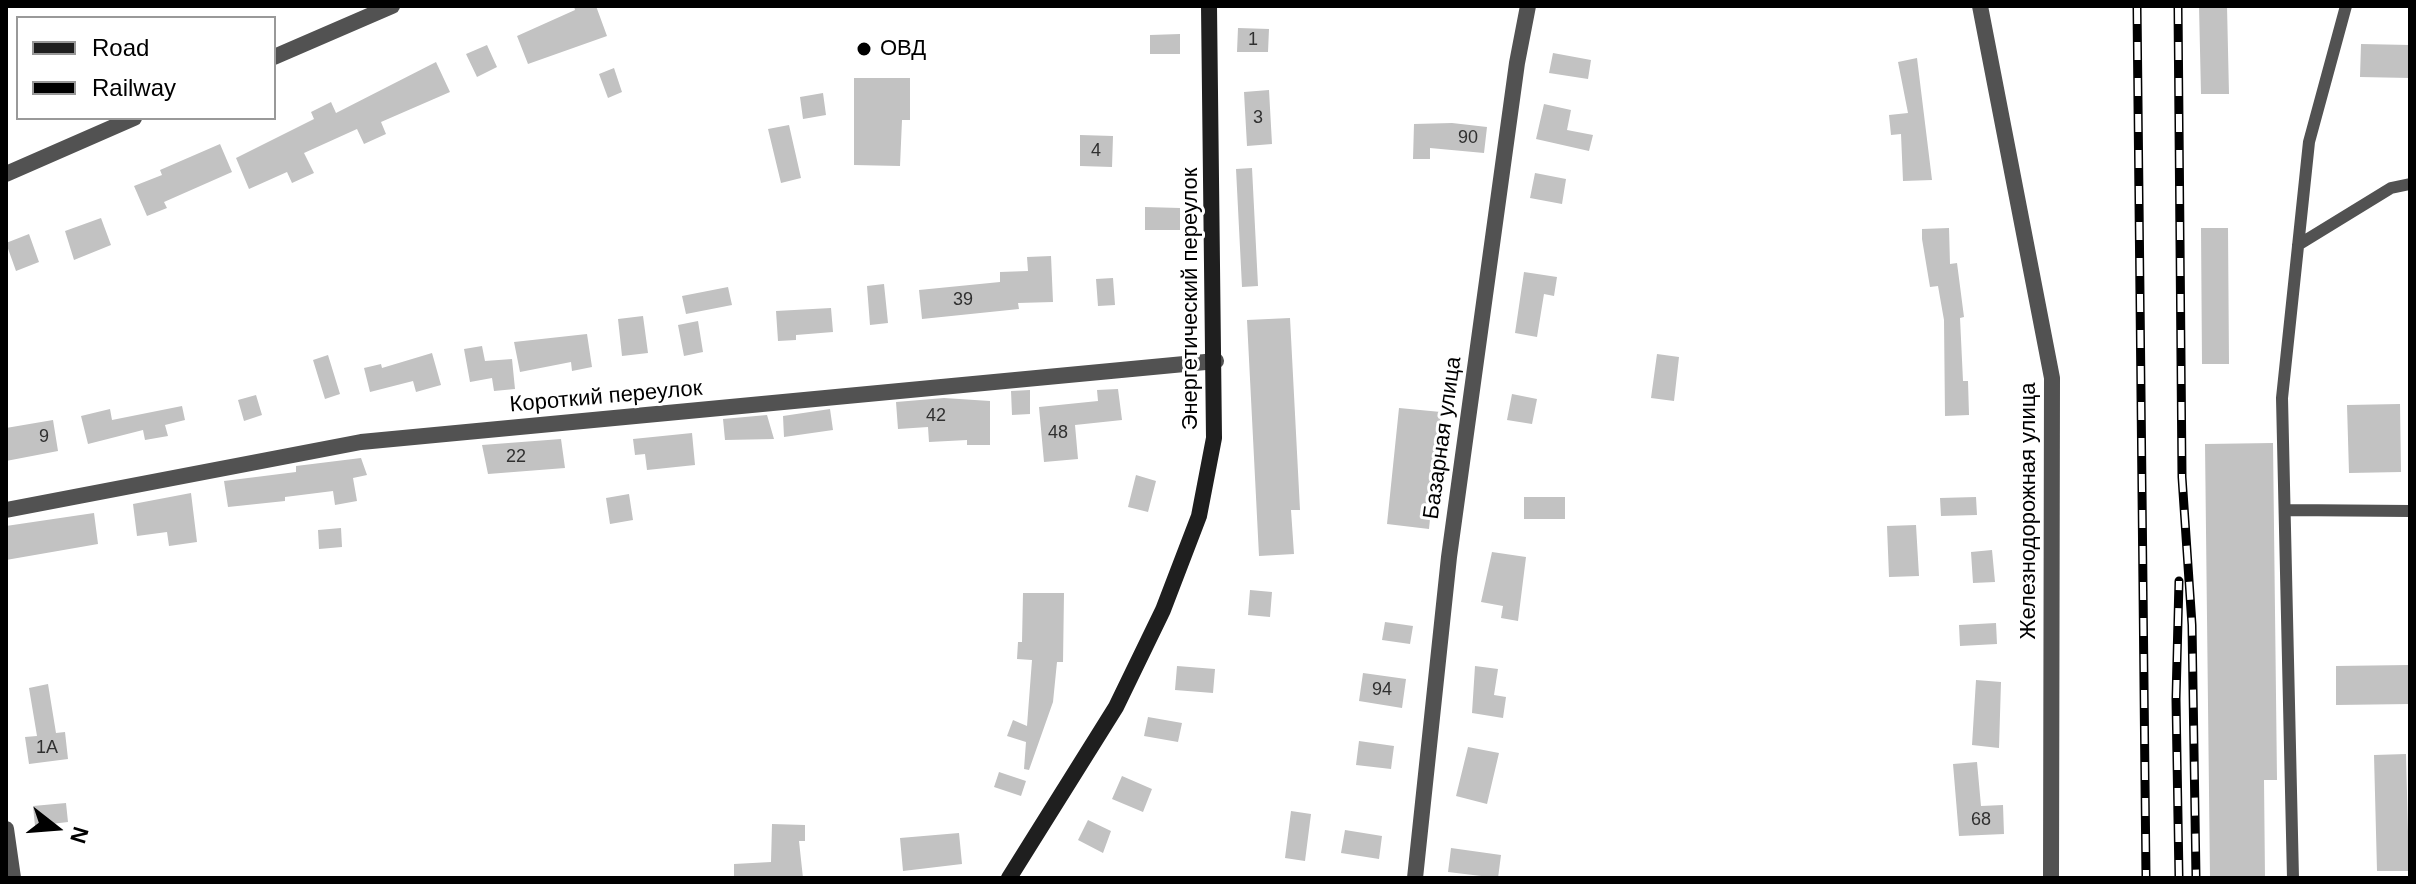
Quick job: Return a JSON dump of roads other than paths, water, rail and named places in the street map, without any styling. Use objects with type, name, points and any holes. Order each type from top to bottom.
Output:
[{"type":"street","points":[[276,56],[392,6]]},
{"type":"street","name":"Энергетический переулок","points":[[1009,878],[1116,707],[1163,610],[1199,516],[1214,438],[1216,361],[1209,6]]},
{"type":"street","name":"Базарная улица","points":[[1415,878],[1449,557],[1517,63],[1528,6]]},
{"type":"street","name":"Железнодорожная улица","points":[[1980,6],[2052,378],[2051,878]]},
{"type":"street","points":[[6,174],[129,120]]},
{"type":"street","name":"Короткий переулок","points":[[6,510],[361,442],[1216,361]]},
{"type":"street","points":[[6,829],[13,878]]},
{"type":"lane","points":[[2293,878],[2287,510],[2282,398],[2309,142],[2346,6]]},
{"type":"lane","points":[[2298,245],[2391,188],[2410,184]]},
{"type":"lane","points":[[2287,510],[2410,511]]},
{"type":"railway","points":[[2137,6],[2146,878]]},
{"type":"railway","points":[[2178,6],[2182,477],[2192,625],[2196,878]]},
{"type":"railway","points":[[2179,581],[2176,699],[2179,878]]},
{"type":"place","name":"ОВД","points":[[864,49]]}]
